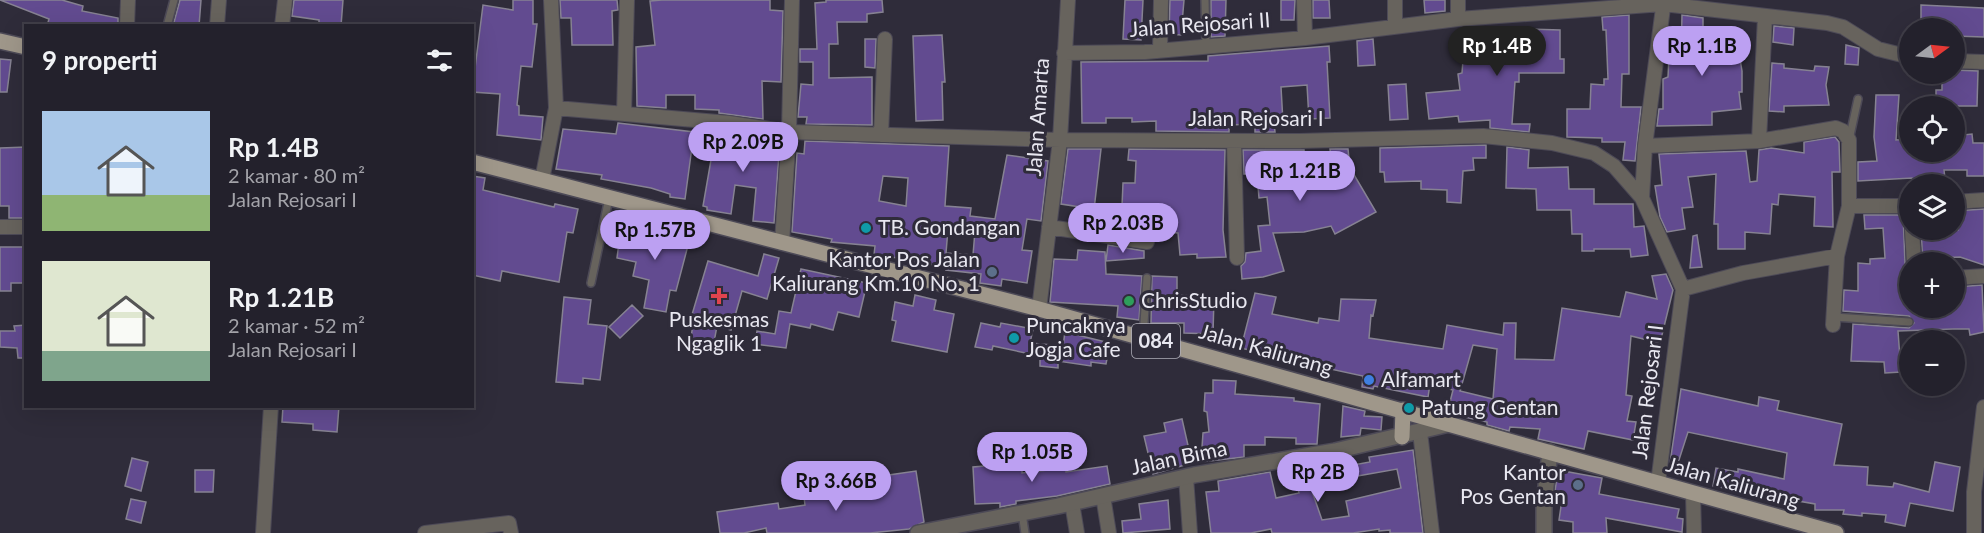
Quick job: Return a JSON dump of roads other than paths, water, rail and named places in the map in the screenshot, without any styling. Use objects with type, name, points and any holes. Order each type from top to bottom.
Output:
[{"type":"main road","points":[[0,41],[24,47]]},
{"type":"main road","name":"Jalan Kaliurang","points":[[474,163],[1039,309],[1403,410],[1815,530],[1836,533]]},
{"type":"main road","points":[[1402,437],[1403,410]]},
{"type":"street","points":[[127,24],[128,0]]},
{"type":"street","points":[[217,24],[219,0]]},
{"type":"street","points":[[282,24],[285,0]]},
{"type":"street","points":[[542,180],[556,108],[551,0]]},
{"type":"street","points":[[624,114],[627,0]]},
{"type":"street","points":[[782,243],[789,132],[792,0]]},
{"type":"street","name":"Jalan Amarta","points":[[1039,309],[1060,140],[1068,0]]},
{"type":"street","points":[[1160,50],[1161,0]]},
{"type":"street","points":[[1304,0],[1305,38]]},
{"type":"street","points":[[1395,0],[1395,27]]},
{"type":"street","points":[[1458,0],[1458,19]]},
{"type":"street","points":[[1642,198],[1645,146],[1663,2]]},
{"type":"street","name":"Jalan Rejosari II","points":[[1064,53],[1160,50],[1305,38],[1562,6],[1663,2],[1843,27],[1878,49],[1899,54]]},
{"type":"street","points":[[1759,141],[1765,17]]},
{"type":"street","points":[[881,135],[885,39]]},
{"type":"street","points":[[1965,61],[1984,62]]},
{"type":"street","name":"Jalan Rejosari I","points":[[556,108],[789,132],[1060,140],[1234,141],[1483,136],[1552,143],[1594,153],[1614,166],[1642,198],[1683,289],[1658,483]]},
{"type":"street","points":[[1645,146],[1759,141],[1836,128],[1843,131],[1850,140],[1849,206],[1837,256],[1834,321]]},
{"type":"street","points":[[1234,141],[1237,258]]},
{"type":"street","points":[[1965,201],[1984,200]]},
{"type":"street","points":[[1849,206],[1899,206]]},
{"type":"street","points":[[0,227],[24,227]]},
{"type":"street","points":[[1049,227],[1147,242]]},
{"type":"street","points":[[1683,289],[1743,273],[1837,256]]},
{"type":"street","points":[[1965,277],[1984,276]]},
{"type":"street","points":[[1974,533],[1974,492],[1984,407]]},
{"type":"street","points":[[263,533],[271,408]]},
{"type":"street","name":"Jalan Bima","points":[[918,533],[967,528],[1022,513],[1186,477],[1402,437],[1449,424]]},
{"type":"street","points":[[1420,432],[1431,533]]},
{"type":"street","points":[[1544,533],[1544,503],[1550,453]]},
{"type":"street","points":[[1186,477],[1190,533]]},
{"type":"street","points":[[1693,493],[1694,533]]},
{"type":"street","points":[[1102,496],[1108,533]]},
{"type":"street","points":[[1072,503],[1077,533]]},
{"type":"street","points":[[429,533],[508,523],[511,533]]},
{"type":"lane","points":[[168,24],[174,0]]},
{"type":"lane","points":[[1205,0],[1206,46]]},
{"type":"lane","points":[[1850,140],[1858,99]]},
{"type":"lane","points":[[591,283],[609,198]]},
{"type":"lane","points":[[1143,338],[1148,278]]},
{"type":"lane","points":[[1834,321],[1909,322]]},
{"type":"lane","points":[[1022,513],[1024,533]]},
{"type":"place","name":"TB. Gondangan","points":[[866,228]]},
{"type":"place","name":"Kantor Pos Jalan Kaliurang Km.10 No. 1","points":[[992,272]]},
{"type":"place","name":"Puskesmas Ngaglik 1","points":[[719,296]]},
{"type":"place","name":"ChrisStudio","points":[[1129,301]]},
{"type":"place","name":"Puncaknya Jogja Cafe","points":[[1014,338]]},
{"type":"place","name":"Alfamart","points":[[1369,380]]},
{"type":"place","name":"Patung Gentan","points":[[1409,408]]},
{"type":"place","name":"Kantor Pos Gentan","points":[[1578,485]]}]
